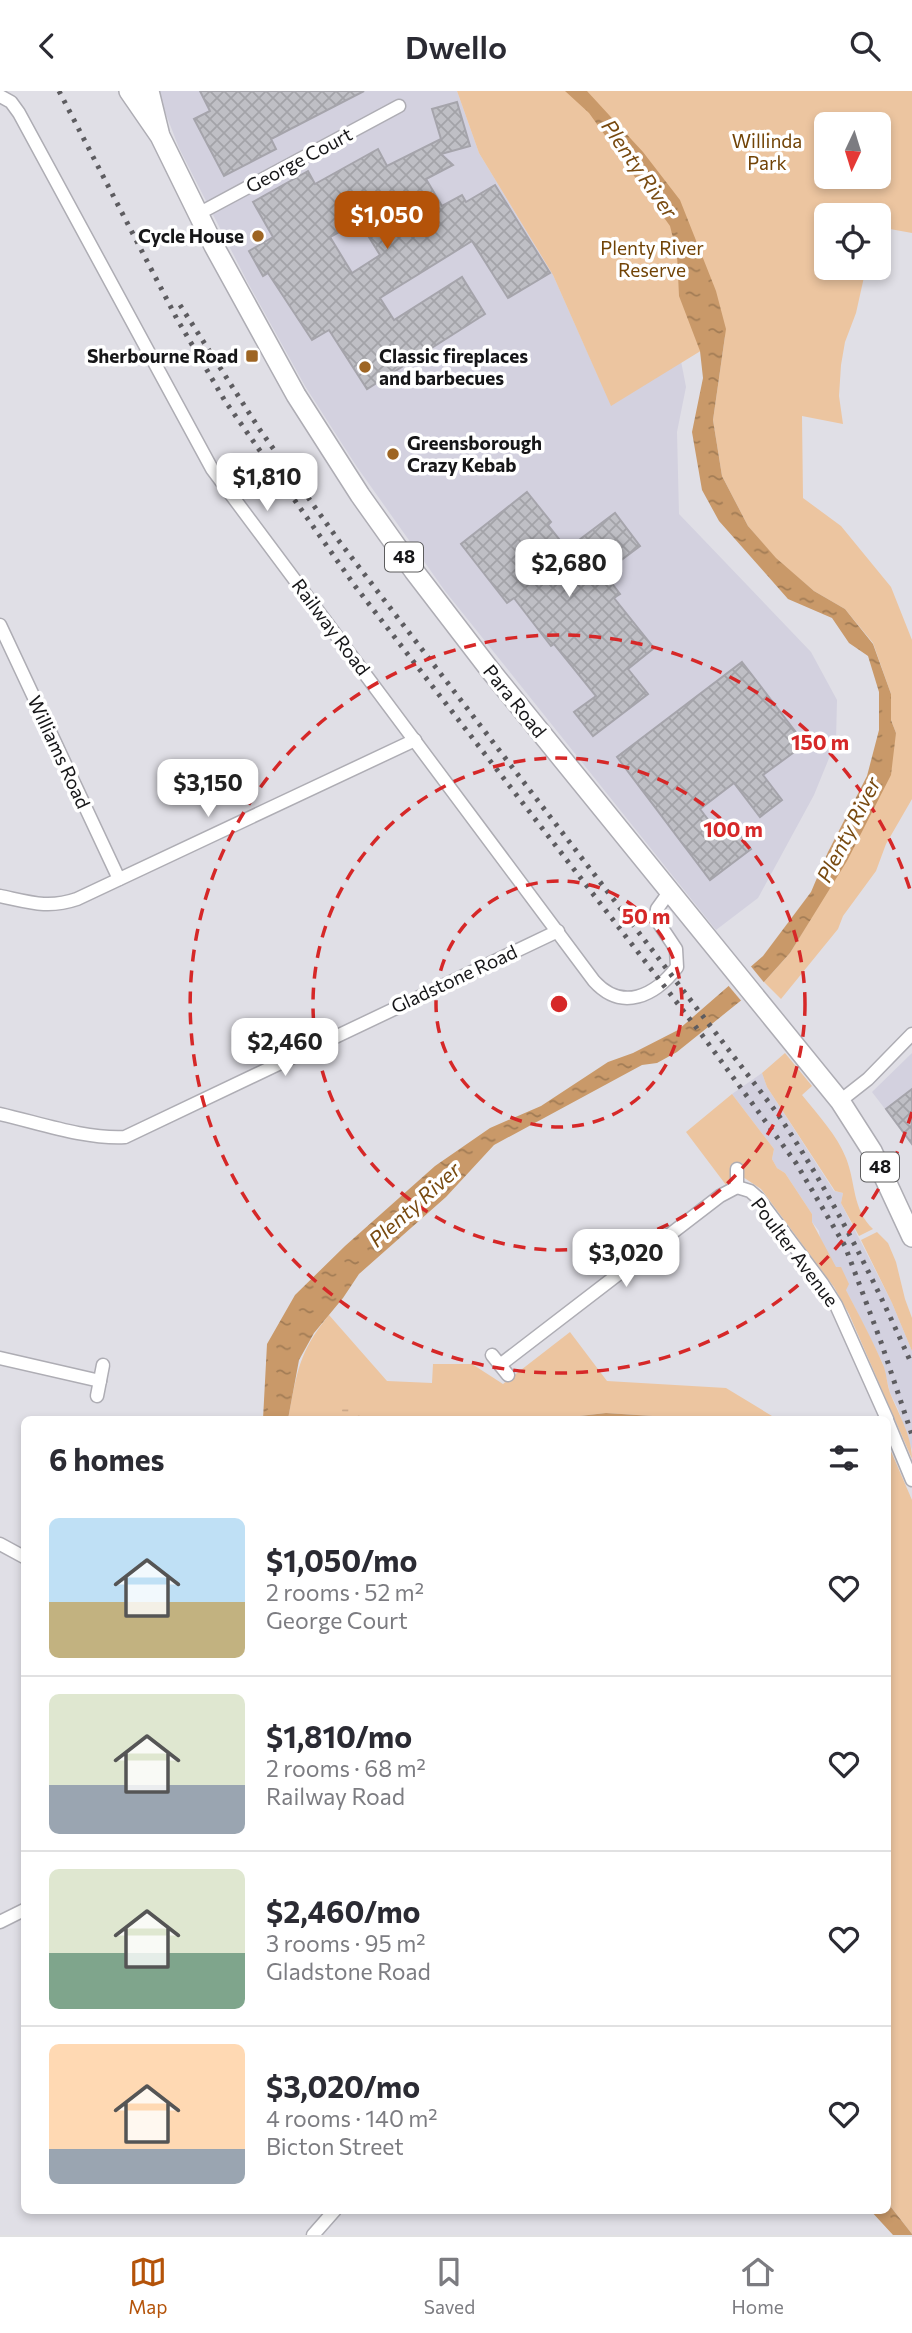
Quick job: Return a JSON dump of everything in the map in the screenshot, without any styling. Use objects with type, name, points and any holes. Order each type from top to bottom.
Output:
[{"type":"main road","name":"Para Road","points":[[129,91],[142,114],[160,136]]},
{"type":"main road","name":"Para Road","points":[[149,91],[160,136],[198,215],[296,395],[360,495],[490,670],[840,1101],[872,1150],[912,1237]]},
{"type":"street","name":"Railway Road","points":[[0,96],[11,102],[19,113],[212,469],[598,987],[620,999],[632,999],[653,988],[677,967],[676,949],[656,919],[657,909],[670,891]]},
{"type":"street","name":"George Court","points":[[198,215],[399,106]]},
{"type":"street","name":"Williams Road","points":[[0,625],[119,879]]},
{"type":"street","points":[[0,896],[53,906],[77,899],[415,740]]},
{"type":"street","name":"Gladstone Road","points":[[0,1114],[69,1130],[125,1137],[558,930]]},
{"type":"street","points":[[840,1101],[869,1079],[912,1034]]},
{"type":"street","name":"Poulter Avenue","points":[[737,1169],[737,1187],[750,1191],[758,1198],[822,1283],[849,1329],[885,1416]]},
{"type":"street","points":[[500,1365],[720,1196],[737,1187]]},
{"type":"street","points":[[0,1358],[100,1381]]},
{"type":"street","points":[[97,1396],[103,1364]]},
{"type":"street","name":"Poulter Avenue","points":[[891,1430],[912,1480]]},
{"type":"street","points":[[0,1543],[21,1555]]},
{"type":"street","points":[[0,1921],[21,1911]]},
{"type":"street","points":[[313,2235],[331,2214]]},
{"type":"shaded area","points":[[157,91],[457,91],[479,153],[553,275],[611,405],[681,361],[686,387],[677,432],[679,514],[811,652],[837,700],[836,741],[814,795],[758,898],[716,930],[445,591],[357,467],[305,386],[248,283],[179,148]]},
{"type":"shaded area","points":[[912,1053],[912,1144],[872,1092]]},
{"type":"shaded area","points":[[762,1073],[767,1087],[834,1191],[843,1193],[841,1203],[892,1303],[912,1351],[912,1450],[890,1393],[883,1364],[820,1238],[819,1231],[812,1222],[812,1214],[785,1173],[777,1168],[772,1159],[774,1149],[732,1094]]},
{"type":"green space","name":"Plenty River Reserve","points":[[457,91],[912,91],[912,233],[891,229],[891,203],[814,203],[814,280],[863,280],[841,365],[839,396],[843,424],[802,416],[803,498],[841,526],[891,587],[912,640],[912,799],[886,844],[876,871],[843,916],[838,929],[781,999],[764,982],[790,953],[817,908],[896,733],[891,720],[891,694],[873,643],[845,609],[814,591],[776,559],[748,526],[722,476],[713,420],[725,336],[611,406],[553,275],[479,153]]},
{"type":"green space","points":[[785,1053],[812,1086],[802,1095],[832,1133],[846,1158],[861,1213],[873,1229],[859,1236],[841,1203],[843,1193],[835,1191],[767,1087],[762,1073]]},
{"type":"green space","points":[[732,1094],[774,1149],[772,1159],[777,1168],[785,1173],[812,1214],[812,1222],[836,1267],[841,1267],[849,1284],[846,1290],[884,1367],[890,1393],[907,1434],[912,1459],[849,1314],[834,1287],[761,1189],[743,1177],[742,1167],[731,1167],[730,1181],[726,1185],[686,1132]]},
{"type":"green space","points":[[877,1232],[888,1243],[896,1262],[912,1318],[912,1351],[861,1240]]},
{"type":"green space","points":[[329,1315],[387,1381],[432,1383],[433,1364],[472,1364],[503,1384],[570,1332],[607,1381],[726,1388],[772,1416],[652,1416],[606,1413],[580,1416],[289,1416],[300,1364]]},
{"type":"green space","points":[[348,1403],[355,1404],[362,1407],[369,1416],[343,1416],[342,1410]]},
{"type":"green space","points":[[891,1451],[912,1500],[912,2234],[891,2207]]},
{"type":"water","name":"Plenty River","points":[[565,91],[587,91],[643,152],[680,200],[716,291],[726,329],[713,420],[722,476],[748,526],[776,558],[814,591],[845,609],[873,644],[891,694],[891,720],[896,733],[891,775],[847,861],[790,953],[764,982],[677,1052],[657,1063],[642,1065],[494,1145],[446,1197],[359,1274],[314,1333],[299,1360],[289,1416],[263,1416],[267,1344],[295,1295],[345,1246],[435,1166],[490,1128],[541,1106],[608,1062],[633,1053],[678,1030],[763,956],[811,892],[867,776],[879,730],[879,692],[868,656],[849,643],[832,618],[788,599],[719,521],[702,490],[692,432],[703,378],[700,351],[679,296],[677,254],[670,226],[589,113]]},
{"type":"water","points":[[606,1413],[652,1416],[580,1416]]},
{"type":"water","points":[[891,2207],[912,2234],[893,2235],[874,2214],[891,2214]]},
{"type":"pier","points":[[749,964],[766,985],[743,1003],[727,984]]},
{"type":"building","points":[[200,91],[364,91],[271,139],[276,149],[224,176],[194,119],[210,111]]},
{"type":"building","points":[[457,102],[470,146],[441,154],[453,165],[426,179],[442,206],[462,195],[466,202],[495,185],[550,273],[508,298],[472,241],[380,298],[394,320],[462,277],[485,314],[367,389],[329,330],[312,340],[268,273],[263,276],[249,251],[273,237],[253,202],[308,171],[315,184],[378,149],[387,166],[441,139],[432,109]],"holes":[[[359,221],[380,255],[352,273],[330,237]]]},
{"type":"building","points":[[527,492],[551,522],[548,525],[567,549],[615,513],[640,546],[604,573],[620,594],[614,598],[654,648],[628,669],[648,694],[593,736],[574,712],[596,696],[554,644],[551,646],[514,598],[507,603],[461,544]]},
{"type":"building","points":[[742,662],[805,744],[763,775],[782,800],[760,817],[734,783],[700,809],[716,830],[729,821],[751,849],[710,880],[617,757]]},
{"type":"building","points":[[912,1089],[912,1144],[886,1109]]},
{"type":"railway","points":[[59,91],[177,319],[225,401],[355,586],[702,1035],[796,1163],[845,1246],[912,1435]]},
{"type":"railway","points":[[180,305],[260,430],[339,541],[777,1113],[850,1236],[912,1365]]},
{"type":"place","name":"Cycle House","points":[[258,236]]},
{"type":"place","name":"Sherbourne Road","points":[[252,356]]},
{"type":"place","name":"Classic fireplaces and barbecues","points":[[365,367]]},
{"type":"place","name":"Greensborough Crazy Kebab","points":[[393,454]]},
{"type":"park label","name":"Willinda Park","points":[[767,152]]}]
